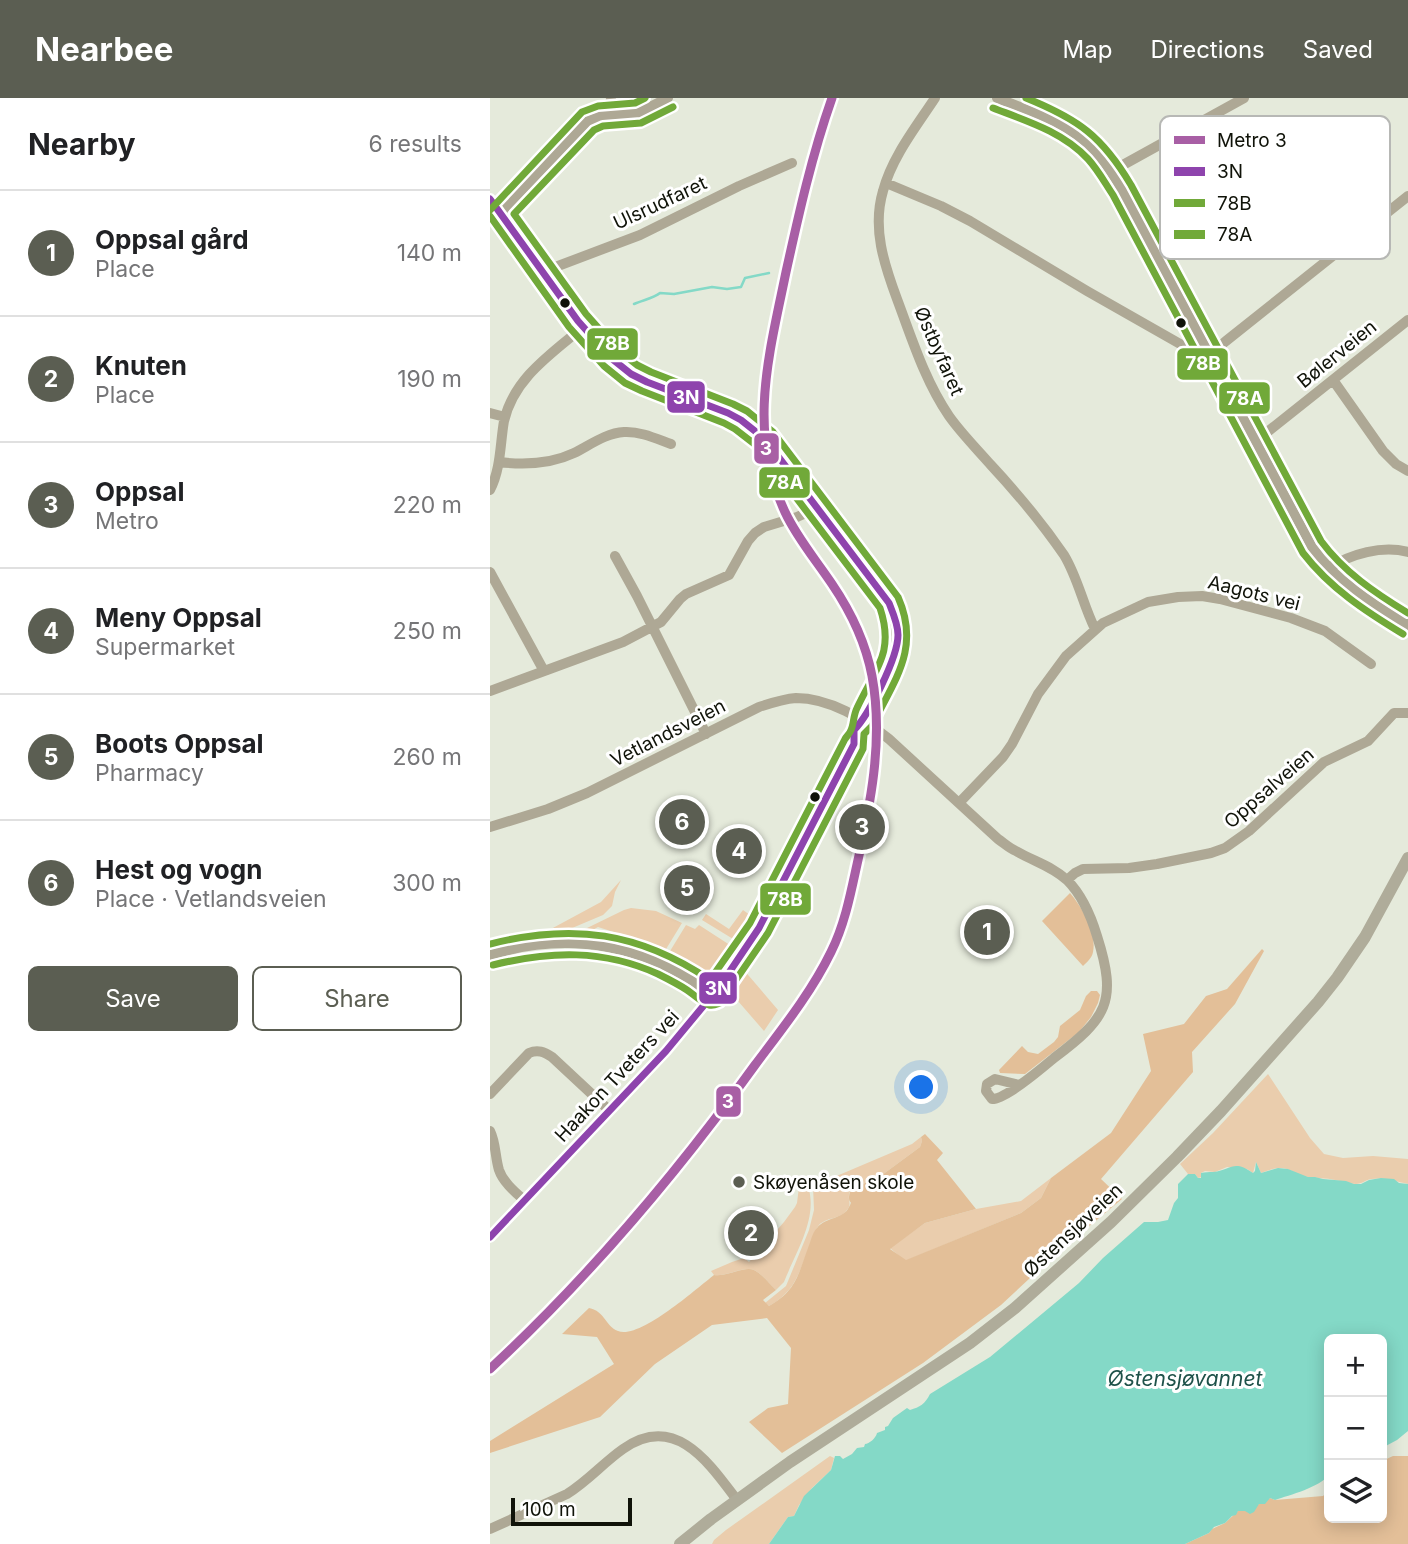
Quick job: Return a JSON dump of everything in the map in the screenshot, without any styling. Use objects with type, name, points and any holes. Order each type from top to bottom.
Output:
[{"type":"main road","name":"Østensjøveien","points":[[680,1544],[737,1500],[970,1343],[1015,1308],[1119,1214],[1221,1111],[1318,1002],[1365,937],[1408,858]]},
{"type":"street","points":[[609,115],[611,98]]},
{"type":"street","points":[[500,213],[588,121],[596,117],[638,113],[668,98]]},
{"type":"street","name":"Østbyfaret","points":[[934,98],[896,159],[879,210],[879,235],[893,288],[928,378],[943,406],[958,428],[1035,516],[1064,556],[1077,581],[1095,629]]},
{"type":"street","points":[[998,98],[1067,128],[1094,149],[1112,171],[1312,547],[1341,580],[1408,625]]},
{"type":"street","points":[[1211,116],[1244,98]]},
{"type":"street","points":[[1112,171],[1160,144]]},
{"type":"street","name":"Ulsrudfaret","points":[[542,272],[640,235],[792,163]]},
{"type":"street","points":[[886,183],[970,221],[1196,353],[1205,355],[1328,259]]},
{"type":"street","points":[[1390,210],[1408,196]]},
{"type":"street","name":"Haakon Tveters vei","points":[[490,199],[583,327],[611,358],[631,374],[647,382],[729,413],[765,439],[889,603],[898,634],[895,654],[863,721],[855,730],[854,744],[759,928],[713,995],[666,1051],[490,1237]]},
{"type":"street","name":"Bølerveien","points":[[1256,441],[1408,320]]},
{"type":"street","points":[[490,490],[499,461],[505,417],[513,396],[547,356],[583,327]]},
{"type":"street","points":[[1333,380],[1387,456],[1408,471]]},
{"type":"street","points":[[490,413],[505,417]]},
{"type":"street","points":[[499,461],[549,461],[570,455],[621,432],[636,433],[671,444]]},
{"type":"street","points":[[490,691],[623,642],[653,627],[665,619],[686,594],[729,575],[755,533],[773,523],[817,508]]},
{"type":"street","points":[[1329,568],[1363,554],[1390,549],[1408,552]]},
{"type":"street","points":[[615,556],[706,734]]},
{"type":"street","points":[[490,572],[544,671]]},
{"type":"street","name":"Aagots vei","points":[[959,803],[1003,757],[1034,700],[1066,656],[1103,623],[1148,602],[1202,596],[1291,618],[1325,631],[1371,664]]},
{"type":"street","name":"Vetlandsveien","points":[[490,827],[548,809],[587,793],[759,708],[784,699],[814,700],[863,721]]},
{"type":"street","name":"Oppsalveien","points":[[1067,880],[1083,869],[1129,868],[1157,864],[1226,848],[1249,831],[1324,762],[1368,741],[1394,713],[1408,713]]},
{"type":"street","points":[[863,721],[889,739],[998,839],[1067,880],[1079,896],[1096,932],[1108,982],[1106,999],[1096,1022],[1086,1034],[1019,1085]]},
{"type":"street","points":[[490,955],[547,944],[580,943],[603,946],[655,960],[687,976],[713,995]]},
{"type":"street","points":[[490,1094],[529,1053],[538,1051],[552,1057],[610,1111]]},
{"type":"street","points":[[490,1131],[495,1142],[499,1171],[509,1186],[524,1200]]},
{"type":"street","points":[[490,1529],[568,1494],[626,1447],[643,1439],[657,1437],[679,1440],[693,1448],[737,1500]]},
{"type":"shaded area","points":[[621,880],[612,906],[603,915],[558,934],[512,941],[526,934],[551,929],[601,902]]},
{"type":"shaded area","points":[[1070,893],[1084,913],[1093,937],[1092,954],[1083,966],[1042,921]]},
{"type":"shaded area","points":[[631,908],[656,911],[682,923],[663,954],[643,947],[645,942],[598,927],[585,934],[570,935],[624,910]]},
{"type":"shaded area","points":[[743,910],[754,918],[738,942],[702,920],[706,914],[729,929]]},
{"type":"shaded area","points":[[686,925],[695,929],[699,925],[736,949],[714,979],[707,979],[667,956]]},
{"type":"shaded area","points":[[1262,949],[1264,951],[1235,1004],[1192,1052],[1193,1072],[1101,1179],[1122,1199],[1058,1252],[1001,1305],[923,1363],[782,1453],[749,1422],[768,1408],[788,1404],[791,1348],[767,1318],[712,1325],[655,1364],[600,1417],[490,1453],[490,1441],[614,1364],[597,1337],[562,1334],[589,1308],[598,1312],[614,1329],[627,1332],[667,1312],[714,1275],[750,1269],[760,1274],[776,1290],[763,1300],[769,1306],[795,1282],[815,1230],[820,1224],[847,1211],[851,1203],[849,1196],[852,1186],[870,1182],[882,1175],[920,1147],[921,1137],[925,1134],[943,1153],[937,1160],[976,1209],[925,1223],[890,1249],[906,1260],[1021,1213],[1041,1198],[1051,1178],[1111,1133],[1151,1071],[1143,1034],[1184,1024],[1206,996],[1227,989]]},
{"type":"shaded area","points":[[743,969],[778,1010],[764,1031],[731,993],[732,985]]},
{"type":"shaded area","points":[[1091,991],[1097,991],[1100,995],[1098,1003],[1079,1032],[1025,1074],[1000,1073],[999,1070],[1022,1046],[1028,1052],[1038,1054],[1054,1042],[1060,1026],[1080,1010]]},
{"type":"shaded area","points":[[1268,1074],[1310,1138],[1324,1154],[1343,1158],[1373,1156],[1408,1159],[1408,1184],[1371,1179],[1353,1184],[1305,1176],[1284,1168],[1261,1173],[1256,1162],[1253,1173],[1247,1169],[1227,1167],[1215,1172],[1205,1171],[1201,1173],[1202,1177],[1198,1178],[1195,1174],[1188,1174],[1180,1164]]},
{"type":"shaded area","points":[[921,1137],[920,1147],[882,1175],[870,1182],[854,1185],[849,1194],[850,1204],[847,1210],[822,1222],[818,1227],[791,1287],[769,1306],[765,1303],[786,1286],[809,1230],[814,1210],[813,1186],[912,1144]]},
{"type":"shaded area","points":[[1051,1178],[1041,1198],[1021,1213],[905,1261],[890,1248],[925,1223],[976,1209],[1021,1201]]},
{"type":"shaded area","points":[[799,1187],[809,1190],[810,1213],[804,1237],[784,1282],[776,1290],[760,1274],[750,1269],[714,1275],[711,1271],[732,1262],[744,1258],[749,1262],[795,1207]]},
{"type":"shaded area","points":[[830,1456],[834,1458],[831,1470],[812,1488],[794,1516],[788,1517],[769,1544],[712,1544],[726,1530]]},
{"type":"shaded area","points":[[1408,1456],[1408,1544],[1185,1544],[1209,1533],[1238,1511],[1246,1511],[1270,1498],[1275,1500],[1324,1495],[1324,1523],[1387,1523],[1387,1459]]},
{"type":"water","name":"Østensjøvannet","points":[[1256,1162],[1261,1173],[1278,1168],[1308,1177],[1354,1184],[1381,1178],[1408,1184],[1408,1431],[1397,1440],[1387,1445],[1387,1334],[1324,1334],[1324,1480],[1275,1500],[1270,1498],[1265,1504],[1259,1504],[1250,1514],[1238,1511],[1209,1533],[1185,1544],[769,1544],[788,1517],[794,1516],[804,1496],[831,1470],[835,1456],[843,1459],[857,1448],[864,1447],[907,1408],[910,1410],[919,1406],[930,1394],[990,1357],[1079,1283],[1144,1222],[1168,1220],[1178,1198],[1178,1184],[1188,1174],[1201,1178],[1201,1173],[1237,1166],[1253,1173]]},
{"type":"waterway","points":[[634,304],[660,293],[674,294],[712,287],[741,287],[745,278],[769,273]]},
{"type":"metro line","name":"3","points":[[490,1369],[597,1261],[694,1146],[805,996],[831,952],[846,911],[874,773],[877,724],[872,676],[862,640],[851,617],[785,512],[773,482],[764,422],[768,363],[780,303],[806,184],[832,98]]},
{"type":"transit line","name":"78A","points":[[490,210],[582,112],[598,106],[635,103],[645,98]]},
{"type":"transit line","name":"78A","points":[[1026,98],[1074,122],[1099,141],[1131,185],[1160,239]]},
{"type":"transit line","name":"78B","points":[[493,965],[556,955],[597,956],[658,974],[709,1005],[720,1003],[768,933],[863,749],[864,734],[872,726],[896,679],[906,649],[907,633],[898,597],[773,432],[747,411],[651,372],[618,350],[586,314],[514,214],[594,130],[603,126],[641,123],[673,107]]},
{"type":"transit line","name":"78B","points":[[993,108],[1056,134],[1092,163],[1113,195],[1303,553],[1313,566],[1349,598],[1403,634]]},
{"type":"transit line","name":"3N","points":[[490,199],[578,321],[611,358],[631,374],[647,382],[728,413],[765,439],[889,603],[898,635],[882,685],[854,730],[854,744],[759,928],[720,986],[666,1051],[490,1237]]},
{"type":"transit line","name":"78A","points":[[490,216],[569,327],[604,366],[625,383],[724,423],[757,446],[880,608],[885,637],[881,660],[856,711],[851,731],[750,923],[710,980],[657,951],[604,936],[549,934],[490,944]]},
{"type":"transit line","name":"78A","points":[[1170,259],[1321,541],[1340,563],[1361,581],[1408,613]]},
{"type":"place","name":"Hest og vogn","points":[[682,822]]},
{"type":"place","name":"Oppsal","points":[[862,827]]},
{"type":"place","name":"Meny Oppsal","points":[[739,851]]},
{"type":"place","name":"Boots Oppsal","points":[[687,888]]},
{"type":"place","name":"Oppsal gård","points":[[987,932]]},
{"type":"place","name":"Skøyenåsen skole","points":[[739,1182]]},
{"type":"place","name":"Knuten","points":[[751,1233]]}]
